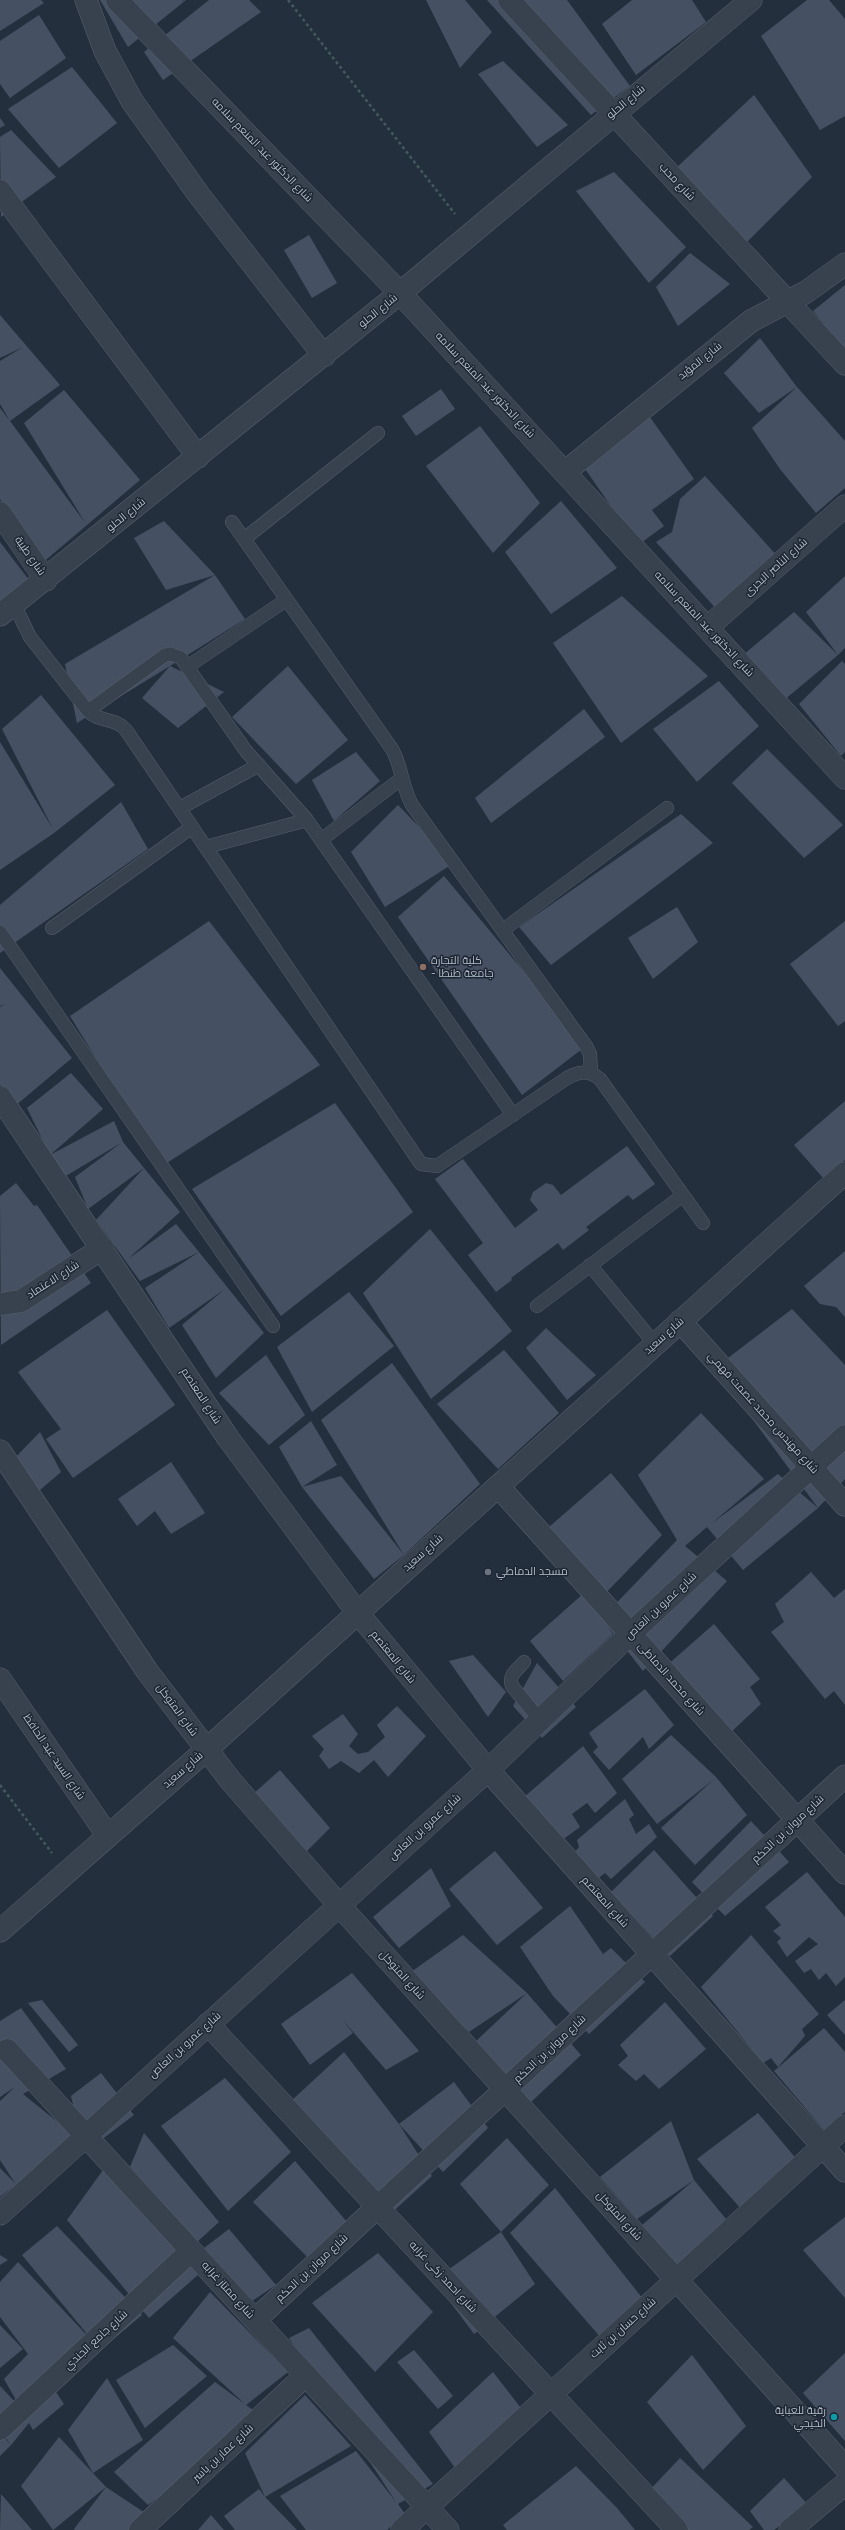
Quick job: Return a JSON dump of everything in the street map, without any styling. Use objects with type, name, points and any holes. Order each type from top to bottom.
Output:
[{"type":"street","points":[[86,0],[105,51],[136,107],[199,195],[324,356]]},
{"type":"street","name":"شارع محب","points":[[509,0],[845,364]]},
{"type":"street","name":"شارع الحلو","points":[[7,610],[324,356],[743,2]]},
{"type":"street","name":"شارع الدكتور عبد المنعم سلامه","points":[[129,4],[400,293],[708,627],[842,769]]},
{"type":"street","points":[[0,191],[198,457]]},
{"type":"street","name":"شارع المؤيد","points":[[565,472],[751,321],[825,280],[845,264]]},
{"type":"street","name":"شارع الناصر البحرى","points":[[708,627],[845,506]]},
{"type":"street","name":"شارع طيبة","points":[[0,513],[46,580]]},
{"type":"street","name":"شارع المعتصم","points":[[0,1097],[103,1248],[232,1444],[357,1612],[488,1770],[845,2171]]},
{"type":"street","name":"شارع سعيد","points":[[0,1931],[206,1750],[357,1612],[845,1173]]},
{"type":"street","name":"شارع الاعتماد","points":[[0,1304],[21,1301],[103,1248]]},
{"type":"street","name":"شارع مهندس محمد عصمت فهمي","points":[[680,1321],[845,1505]]},
{"type":"street","name":"شارع عمرو بن العاص","points":[[0,2214],[488,1770],[630,1634],[845,1436]]},
{"type":"street","name":"شارع المتوكل","points":[[0,1451],[148,1671],[206,1750],[340,1905],[845,2467]]},
{"type":"street","name":"شارع محمد الدماطى","points":[[498,1486],[845,1873]]},
{"type":"street","name":"شارع السيد عبد الحافظ","points":[[0,1679],[108,1836]]},
{"type":"street","name":"شارع مروان بن الحكم","points":[[255,2320],[845,1776]]},
{"type":"street","name":"شارع احمد زكى غرابه","points":[[208,2024],[677,2530]]},
{"type":"street","name":"شارع ممتاز غرابه","points":[[8,2050],[448,2530]]},
{"type":"street","name":"شارع حسان بن ثابت","points":[[402,2530],[845,2126]]},
{"type":"street","name":"شارع جامع الجندي","points":[[0,2429],[191,2250]]},
{"type":"street","name":"شارع عمار بن ياسر","points":[[140,2530],[306,2376]]},
{"type":"street","points":[[790,2530],[845,2484]]},
{"type":"lane","points":[[244,539],[378,433]]},
{"type":"lane","points":[[232,522],[392,749],[397,758],[402,778],[412,805],[586,1046],[590,1054],[591,1072]]},
{"type":"lane","points":[[187,667],[286,600]]},
{"type":"lane","points":[[7,610],[88,711],[97,719],[115,721],[121,725],[180,808],[421,1164],[437,1166],[567,1078],[579,1072],[591,1072],[600,1079],[703,1223]]},
{"type":"lane","points":[[88,711],[166,655],[177,655],[187,667],[233,735],[307,820],[513,1116]]},
{"type":"lane","points":[[180,808],[259,766]]},
{"type":"lane","points":[[321,840],[402,778]]},
{"type":"lane","points":[[503,930],[667,808]]},
{"type":"lane","points":[[206,847],[307,820]]},
{"type":"lane","points":[[52,928],[192,827]]},
{"type":"lane","points":[[0,932],[273,1326]]},
{"type":"lane","points":[[537,1306],[683,1195]]},
{"type":"lane","points":[[590,1265],[655,1344]]},
{"type":"lane","points":[[524,1662],[511,1675],[510,1680],[512,1686],[540,1720]]},
{"type":"path","points":[[288,0],[470,234]]},
{"type":"path","points":[[0,1785],[67,1872]]},
{"type":"building","points":[[0,0],[41,0],[44,3],[0,31]]},
{"type":"building","points":[[100,0],[182,0],[184,2],[128,47]]},
{"type":"building","points":[[209,0],[249,0],[261,12],[163,80],[144,52]]},
{"type":"building","points":[[426,0],[465,0],[492,32],[460,68]]},
{"type":"building","points":[[487,0],[567,0],[630,86],[591,115]]},
{"type":"building","points":[[632,0],[692,0],[706,22],[636,75],[602,24]]},
{"type":"building","points":[[807,0],[829,0],[845,19],[845,116],[820,130],[761,36]]},
{"type":"building","points":[[39,15],[66,58],[10,98],[0,84],[0,41]]},
{"type":"building","points":[[503,61],[568,125],[537,147],[478,74]]},
{"type":"building","points":[[72,67],[117,123],[59,168],[8,109]]},
{"type":"building","points":[[754,95],[812,177],[746,243],[674,170]]},
{"type":"building","points":[[0,118],[5,125],[0,128]]},
{"type":"building","points":[[11,130],[56,177],[1,217],[0,137]]},
{"type":"building","points":[[614,172],[686,247],[649,283],[576,191]]},
{"type":"building","points":[[309,235],[337,283],[312,298],[284,250]]},
{"type":"building","points":[[690,253],[730,284],[678,326],[656,287]]},
{"type":"building","points":[[845,285],[845,350],[813,311]]},
{"type":"building","points":[[0,315],[60,385],[10,421],[0,404],[0,361],[23,347],[0,358]]},
{"type":"building","points":[[760,338],[797,387],[759,413],[724,373]]},
{"type":"building","points":[[797,387],[845,441],[845,488],[816,513],[780,469],[752,428]]},
{"type":"building","points":[[441,389],[455,409],[416,436],[402,416]]},
{"type":"building","points":[[64,390],[140,480],[41,564],[0,499],[0,408],[86,524],[24,423]]},
{"type":"building","points":[[647,413],[694,479],[652,510],[664,526],[638,545],[583,466]]},
{"type":"building","points":[[480,426],[540,503],[493,553],[426,466]]},
{"type":"building","points":[[705,476],[779,558],[719,612],[656,542],[672,532],[680,499]]},
{"type":"building","points":[[561,501],[617,568],[551,614],[505,552]]},
{"type":"building","points":[[164,521],[215,575],[166,590],[134,538]]},
{"type":"building","points":[[0,542],[29,580],[0,601]]},
{"type":"building","points":[[215,575],[245,619],[77,723],[65,664]]},
{"type":"building","points":[[845,576],[845,648],[838,655],[806,612]]},
{"type":"building","points":[[622,596],[708,676],[621,743],[553,643]]},
{"type":"building","points":[[794,612],[838,655],[783,701],[742,656]]},
{"type":"building","points":[[842,661],[845,664],[845,752],[841,756],[799,704]]},
{"type":"building","points":[[170,666],[224,692],[178,728],[142,698]]},
{"type":"building","points":[[288,666],[348,740],[296,784],[232,717]]},
{"type":"building","points":[[719,681],[759,726],[697,782],[653,729]]},
{"type":"building","points":[[41,695],[115,785],[54,833],[0,870],[0,742],[53,829],[2,729]]},
{"type":"building","points":[[584,709],[605,737],[491,823],[475,798]]},
{"type":"building","points":[[767,749],[843,825],[804,858],[732,783]]},
{"type":"building","points":[[356,752],[380,781],[334,821],[312,780]]},
{"type":"building","points":[[121,802],[148,849],[0,953],[0,905]]},
{"type":"building","points":[[398,805],[454,863],[385,907],[351,852]]},
{"type":"building","points":[[681,814],[713,843],[551,965],[519,927]]},
{"type":"building","points":[[444,876],[586,1046],[522,1095],[398,917]]},
{"type":"building","points":[[677,907],[698,942],[653,979],[628,938]]},
{"type":"building","points":[[209,921],[320,1065],[162,1166],[70,1016]]},
{"type":"building","points":[[845,921],[845,1021],[838,1026],[790,964]]},
{"type":"building","points":[[0,968],[72,1058],[15,1106],[0,1084],[0,1007],[5,1004],[0,1006]]},
{"type":"building","points":[[71,1073],[103,1109],[50,1155],[27,1108]]},
{"type":"building","points":[[845,1101],[845,1160],[824,1179],[794,1145]]},
{"type":"building","points":[[335,1103],[413,1212],[281,1316],[192,1189]]},
{"type":"building","points":[[114,1121],[123,1142],[144,1168],[88,1209],[75,1177],[121,1143],[64,1177],[50,1155]]},
{"type":"building","points":[[627,1146],[655,1184],[633,1200],[628,1195],[586,1227],[589,1230],[563,1250],[558,1243],[511,1278],[512,1280],[496,1292],[468,1255],[483,1243],[435,1179],[463,1159],[515,1228],[538,1210],[530,1200],[533,1192],[546,1183],[553,1185],[561,1195]]},
{"type":"building","points":[[144,1168],[180,1212],[128,1259],[176,1224],[199,1252],[140,1281],[96,1220]]},
{"type":"building","points":[[16,1183],[34,1206],[37,1205],[91,1283],[1,1345],[0,1196]]},
{"type":"building","points":[[430,1229],[512,1331],[431,1399],[363,1293]]},
{"type":"building","points":[[845,1251],[845,1317],[836,1307],[820,1304],[804,1286]]},
{"type":"building","points":[[199,1252],[264,1333],[216,1378],[182,1325],[225,1289],[169,1328],[145,1288]]},
{"type":"building","points":[[349,1292],[394,1346],[312,1412],[277,1347]]},
{"type":"building","points":[[792,1309],[845,1365],[845,1479],[818,1508],[715,1368]]},
{"type":"building","points":[[107,1310],[175,1405],[73,1478],[46,1439],[61,1429],[18,1372]]},
{"type":"building","points":[[546,1328],[596,1375],[567,1400],[526,1348]]},
{"type":"building","points":[[504,1350],[559,1413],[498,1469],[437,1404]]},
{"type":"building","points":[[266,1355],[305,1415],[269,1445],[219,1393]]},
{"type":"building","points":[[392,1363],[480,1484],[404,1555],[321,1420]]},
{"type":"building","points":[[701,1413],[764,1479],[711,1524],[778,1474],[818,1508],[743,1570],[707,1527],[685,1546],[727,1581],[643,1671],[607,1625],[613,1634],[563,1681],[530,1641],[584,1593],[602,1618],[677,1540],[638,1475]]},
{"type":"building","points":[[311,1421],[337,1465],[302,1487],[279,1447]]},
{"type":"building","points":[[40,1432],[61,1472],[40,1490],[9,1464]]},
{"type":"building","points":[[171,1462],[205,1513],[171,1534],[155,1511],[137,1526],[118,1499]]},
{"type":"building","points":[[611,1473],[662,1535],[593,1606],[549,1527]]},
{"type":"building","points":[[341,1476],[404,1555],[374,1579],[302,1487]]},
{"type":"building","points":[[811,1572],[834,1598],[845,1589],[845,1705],[834,1691],[825,1699],[771,1632],[784,1622],[775,1604]]},
{"type":"building","points":[[714,1624],[760,1679],[750,1687],[761,1704],[729,1734],[665,1667]]},
{"type":"building","points":[[473,1655],[506,1692],[488,1717],[449,1661]]},
{"type":"building","points":[[537,1663],[576,1707],[542,1738],[513,1706]]},
{"type":"building","points":[[645,1689],[674,1725],[649,1749],[643,1737],[609,1770],[593,1752],[598,1747],[589,1733]]},
{"type":"building","points":[[397,1706],[426,1736],[388,1777],[374,1760],[359,1773],[341,1761],[329,1769],[319,1756],[324,1749],[312,1736],[343,1714],[358,1734],[349,1746],[358,1754],[368,1752],[385,1737],[377,1725]]},
{"type":"building","points":[[671,1735],[716,1777],[747,1815],[695,1865],[661,1828],[713,1780],[657,1824],[622,1779]]},
{"type":"building","points":[[583,1746],[617,1793],[595,1813],[587,1803],[572,1814],[580,1827],[558,1843],[523,1798]]},
{"type":"building","points":[[280,1770],[330,1828],[305,1853],[253,1794]]},
{"type":"building","points":[[625,1799],[634,1815],[629,1819],[636,1834],[649,1824],[657,1837],[611,1879],[605,1873],[595,1881],[573,1854],[579,1847],[577,1840]]},
{"type":"building","points":[[751,1821],[789,1862],[725,1916],[692,1882]]},
{"type":"building","points":[[654,1850],[713,1916],[670,1956],[611,1892]]},
{"type":"building","points":[[495,1851],[543,1908],[497,1945],[449,1889]]},
{"type":"building","points":[[431,1868],[451,1906],[399,1948],[373,1917]]},
{"type":"building","points":[[807,1872],[845,1917],[845,1977],[836,1986],[826,1973],[819,1980],[811,1969],[804,1973],[795,1961],[818,1944],[809,1937],[787,1957],[777,1942],[781,1938],[773,1931],[781,1925],[765,1907]]},
{"type":"building","points":[[570,1906],[603,1954],[611,1948],[645,1982],[589,2034],[553,1996],[520,1947]]},
{"type":"building","points":[[463,1935],[527,1993],[469,2032],[411,1972]]},
{"type":"building","points":[[751,1935],[819,2014],[802,2029],[805,2036],[778,2067],[771,2058],[763,2063],[701,1987]]},
{"type":"building","points":[[352,1973],[419,2051],[386,2070],[342,2019],[353,2033],[310,2065],[281,2024]]},
{"type":"building","points":[[527,1993],[581,2055],[529,2104],[474,2043]]},
{"type":"building","points":[[42,2000],[78,2045],[69,2052],[28,2003]]},
{"type":"building","points":[[845,2000],[845,2035],[827,2015]]},
{"type":"building","points":[[665,2002],[706,2049],[659,2089],[644,2074],[636,2081],[618,2065],[628,2056],[620,2045]]},
{"type":"building","points":[[21,2008],[66,2069],[23,2094],[76,2137],[0,2197],[0,2168],[15,2183],[0,2160],[0,2101],[15,2087],[0,2097],[0,2021]]},
{"type":"building","points":[[824,2028],[845,2052],[845,2112],[824,2130],[774,2071]]},
{"type":"building","points":[[344,2052],[399,2124],[432,2176],[387,2217],[290,2102]]},
{"type":"building","points":[[101,2073],[134,2115],[84,2153],[71,2096]]},
{"type":"building","points":[[225,2078],[291,2152],[228,2211],[161,2126]]},
{"type":"building","points":[[454,2082],[488,2128],[443,2172],[399,2124]]},
{"type":"building","points":[[758,2113],[798,2161],[742,2210],[697,2159]]},
{"type":"building","points":[[671,2121],[694,2180],[637,2219],[600,2177]]},
{"type":"building","points":[[144,2133],[219,2222],[197,2242],[130,2167]]},
{"type":"building","points":[[507,2138],[549,2185],[501,2232],[460,2184]]},
{"type":"building","points":[[295,2161],[359,2236],[323,2273],[253,2202]]},
{"type":"building","points":[[103,2170],[199,2274],[149,2318],[67,2220]]},
{"type":"building","points":[[694,2180],[726,2219],[677,2269],[640,2227]]},
{"type":"building","points":[[555,2188],[643,2299],[602,2339],[510,2233]]},
{"type":"building","points":[[845,2217],[845,2298],[803,2250]]},
{"type":"building","points":[[57,2226],[142,2315],[54,2389],[64,2404],[33,2430],[29,2423],[11,2445],[0,2430],[0,2386],[20,2407],[4,2379],[28,2354],[0,2317],[0,2282],[18,2262],[97,2346],[22,2255]]},
{"type":"building","points":[[229,2229],[276,2285],[243,2307],[204,2248]]},
{"type":"building","points":[[501,2232],[535,2284],[474,2334],[434,2280]]},
{"type":"building","points":[[378,2253],[433,2312],[375,2372],[312,2303]]},
{"type":"building","points":[[0,2255],[8,2260],[0,2265]]},
{"type":"building","points":[[210,2292],[288,2372],[246,2405],[253,2410],[189,2476],[148,2505],[114,2472],[215,2382],[245,2404],[173,2338]]},
{"type":"building","points":[[0,2325],[23,2349],[0,2368]]},
{"type":"building","points":[[309,2328],[433,2484],[398,2504],[405,2514],[387,2530],[306,2530],[280,2496],[356,2451],[396,2502],[289,2338]]},
{"type":"building","points":[[173,2345],[207,2376],[145,2428],[116,2380]]},
{"type":"building","points":[[414,2350],[453,2396],[438,2409],[397,2362]]},
{"type":"building","name":"رقية للعباية الخيجي","points":[[845,2353],[845,2441],[803,2393]]},
{"type":"building","points":[[692,2355],[746,2426],[703,2470],[647,2402]]},
{"type":"building","points":[[493,2372],[524,2412],[458,2472],[429,2432]]},
{"type":"building","points":[[107,2378],[143,2440],[93,2473],[68,2430]]},
{"type":"building","points":[[305,2395],[351,2446],[265,2497],[245,2453]]},
{"type":"building","points":[[0,2433],[11,2445],[0,2456]]},
{"type":"building","points":[[59,2437],[106,2487],[53,2530],[21,2486]]},
{"type":"building","points":[[680,2458],[753,2527],[749,2530],[677,2530],[645,2495]]},
{"type":"building","points":[[576,2466],[617,2508],[635,2530],[507,2530],[503,2525]]},
{"type":"building","points":[[784,2478],[808,2505],[774,2530],[764,2530],[750,2511]]},
{"type":"building","points":[[106,2487],[160,2523],[153,2530],[75,2530],[74,2529]]},
{"type":"building","points":[[259,2489],[297,2530],[235,2530],[224,2516]]},
{"type":"building","points":[[1,2494],[32,2530],[0,2530]]},
{"type":"building","points":[[211,2515],[224,2530],[198,2530]]},
{"type":"place","name":"كلية التجارة - جامعة طنطا","points":[[423,967]]},
{"type":"place","name":"مسجد الدماطي","points":[[488,1572]]},
{"type":"place","name":"رقية للعباية الخيجي","points":[[834,2417]]}]
